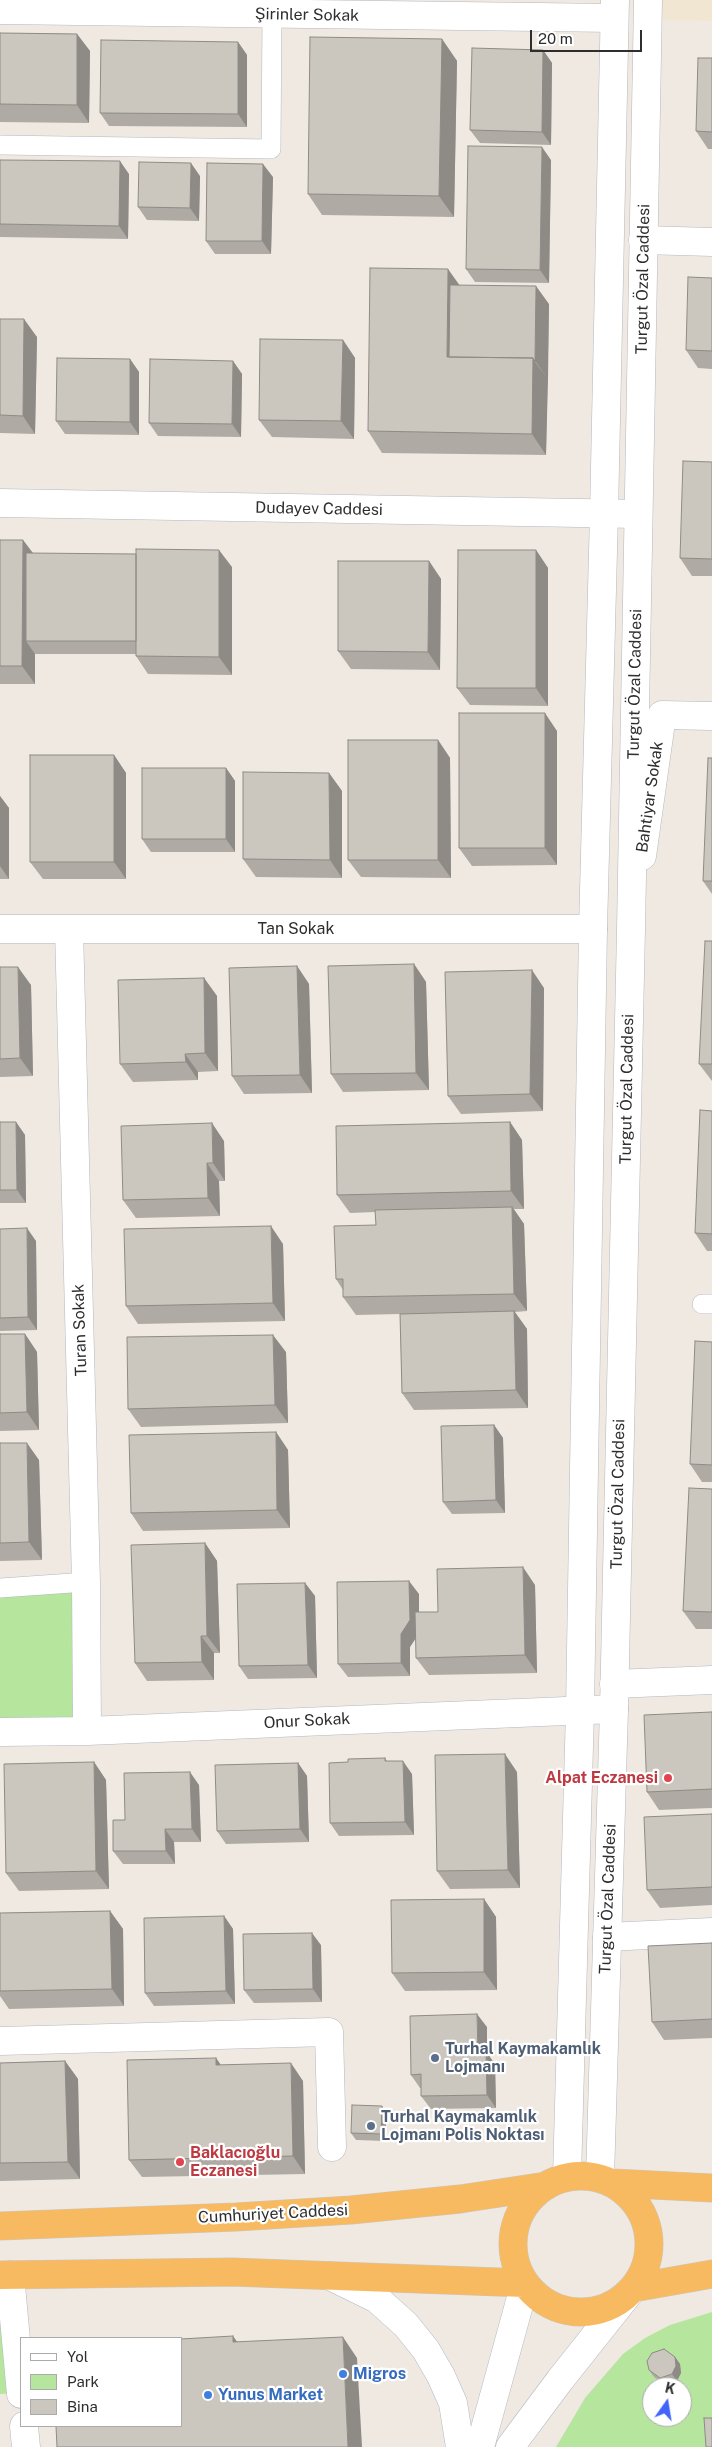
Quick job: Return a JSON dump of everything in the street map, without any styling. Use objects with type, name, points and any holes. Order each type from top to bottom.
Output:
[{"type":"highway","name":"Cumhuriyet Caddesi","points":[[0,2226],[236,2217],[351,2210],[460,2199],[590,2176],[607,2181],[712,2188]]},
{"type":"highway","points":[[556,2181],[527,2202],[516,2224],[513,2248],[519,2272],[525,2283],[543,2300],[554,2306],[578,2312],[590,2312],[608,2306],[624,2297],[640,2278],[649,2256],[649,2231],[645,2220],[633,2199],[607,2181]]},
{"type":"highway","points":[[5,2275],[232,2272],[525,2283]]},
{"type":"highway","points":[[633,2288],[712,2274]]},
{"type":"street","name":"Turgut Özal Caddesi","points":[[607,2181],[607,1937],[631,930],[648,0]]},
{"type":"street","name":"Şirinler Sokak","points":[[0,10],[206,6],[272,14],[614,9]]},
{"type":"street","name":"Turgut Özal Caddesi","points":[[556,2181],[580,1710],[593,929],[604,514],[614,9]]},
{"type":"street","points":[[643,240],[712,242]]},
{"type":"street","name":"Dudayev Caddesi","points":[[0,503],[638,514]]},
{"type":"street","name":"Bahtiyar Sokak","points":[[631,930],[662,715],[712,716]]},
{"type":"street","name":"Tan Sokak","points":[[0,928],[593,929]]},
{"type":"street","name":"Turan Sokak","points":[[69,929],[86,1582],[87,1731]]},
{"type":"street","name":"Onur Sokak","points":[[0,1732],[87,1731],[580,1710],[614,1696],[712,1680]]},
{"type":"street","points":[[607,1937],[712,1932]]},
{"type":"street","points":[[0,2041],[329,2032],[332,2147]]},
{"type":"street","points":[[5,2275],[20,2387]]},
{"type":"street","points":[[330,2276],[377,2300],[406,2325],[426,2350],[441,2376],[453,2403],[460,2447]]},
{"type":"street","points":[[480,2447],[525,2283]]},
{"type":"street","points":[[510,2447],[633,2288]]},
{"type":"street","points":[[24,2427],[26,2447]]},
{"type":"lane","points":[[0,145],[271,149],[272,14]]},
{"type":"lane","points":[[0,1588],[86,1582]]},
{"type":"shaded area","points":[[648,0],[712,0],[712,21],[648,19]]},
{"type":"green space","points":[[86,1582],[87,1731],[0,1732],[0,1588]]},
{"type":"green space","points":[[0,2302],[20,2393],[0,2394]]},
{"type":"green space","points":[[712,2312],[712,2447],[556,2447],[585,2398],[623,2354],[645,2338],[670,2325]]},
{"type":"building","points":[[0,33],[77,34],[77,105],[0,104]]},
{"type":"building","points":[[310,37],[442,39],[439,196],[308,194]]},
{"type":"building","points":[[101,40],[238,42],[238,114],[100,113]]},
{"type":"building","points":[[472,48],[543,50],[542,132],[470,130]]},
{"type":"building","points":[[698,58],[712,58],[712,132],[696,131]]},
{"type":"building","points":[[468,146],[542,147],[540,270],[466,269]]},
{"type":"building","points":[[0,160],[120,161],[119,226],[0,224]]},
{"type":"building","points":[[139,162],[191,163],[190,208],[138,207]]},
{"type":"building","points":[[207,163],[263,164],[262,241],[206,241]]},
{"type":"building","points":[[370,268],[448,269],[447,357],[533,358],[532,434],[368,431]]},
{"type":"building","points":[[688,277],[712,278],[712,351],[686,350]]},
{"type":"building","points":[[450,285],[536,286],[535,362],[533,358],[449,357]]},
{"type":"building","points":[[0,319],[24,319],[23,416],[0,415]]},
{"type":"building","points":[[260,339],[343,340],[341,421],[259,420]]},
{"type":"building","points":[[57,358],[130,359],[130,422],[56,421]]},
{"type":"building","points":[[150,359],[233,361],[232,424],[149,423]]},
{"type":"building","points":[[683,461],[712,462],[712,559],[680,558]]},
{"type":"building","points":[[0,540],[23,540],[22,666],[0,666]]},
{"type":"building","points":[[136,549],[219,550],[219,657],[136,656]]},
{"type":"building","points":[[458,550],[536,550],[536,688],[457,688]]},
{"type":"building","points":[[26,553],[136,554],[136,641],[26,641]]},
{"type":"building","points":[[338,561],[429,561],[428,652],[338,651]]},
{"type":"building","points":[[459,713],[545,713],[545,848],[459,848]]},
{"type":"building","points":[[348,740],[438,740],[438,860],[348,860]]},
{"type":"building","points":[[30,755],[114,755],[114,862],[30,862]]},
{"type":"building","points":[[708,758],[712,758],[712,881],[703,881]]},
{"type":"building","points":[[142,768],[226,768],[226,839],[142,839]]},
{"type":"building","points":[[243,772],[329,773],[330,860],[243,859]]},
{"type":"building","points":[[705,941],[712,941],[712,1064],[699,1064]]},
{"type":"building","points":[[414,964],[416,1073],[331,1074],[328,966]]},
{"type":"building","points":[[297,966],[300,1075],[232,1076],[229,968]]},
{"type":"building","points":[[0,967],[18,967],[20,1058],[0,1059]]},
{"type":"building","points":[[532,970],[530,1094],[448,1096],[445,972]]},
{"type":"building","points":[[204,978],[205,1053],[185,1054],[186,1062],[120,1064],[118,980]]},
{"type":"building","points":[[700,1110],[712,1111],[712,1234],[695,1233]]},
{"type":"building","points":[[0,1122],[16,1122],[17,1190],[0,1190]]},
{"type":"building","points":[[510,1122],[511,1191],[337,1195],[336,1126]]},
{"type":"building","points":[[212,1123],[213,1163],[207,1163],[208,1198],[123,1200],[121,1126]]},
{"type":"building","points":[[512,1207],[514,1294],[343,1297],[343,1279],[336,1279],[334,1226],[376,1225],[375,1210]]},
{"type":"building","points":[[271,1226],[273,1303],[126,1306],[124,1229]]},
{"type":"building","points":[[27,1228],[28,1317],[0,1318],[0,1229]]},
{"type":"building","points":[[514,1311],[516,1390],[402,1393],[400,1314]]},
{"type":"building","points":[[0,1334],[25,1334],[27,1412],[0,1413]]},
{"type":"building","points":[[273,1335],[275,1405],[128,1409],[127,1337]]},
{"type":"building","points":[[695,1341],[712,1342],[712,1465],[690,1464]]},
{"type":"building","points":[[494,1425],[496,1500],[443,1502],[441,1426]]},
{"type":"building","points":[[276,1432],[277,1510],[131,1513],[129,1435]]},
{"type":"building","points":[[0,1443],[27,1443],[29,1542],[0,1543]]},
{"type":"building","points":[[689,1488],[712,1489],[712,1612],[683,1611]]},
{"type":"building","points":[[205,1543],[207,1636],[201,1636],[202,1662],[135,1663],[131,1545]]},
{"type":"building","points":[[523,1567],[525,1655],[416,1658],[415,1612],[438,1612],[437,1569]]},
{"type":"building","points":[[409,1581],[410,1620],[401,1634],[401,1663],[338,1664],[337,1582]]},
{"type":"building","points":[[305,1583],[308,1665],[239,1666],[237,1584]]},
{"type":"building","points":[[712,1712],[712,1789],[647,1792],[644,1715]]},
{"type":"building","points":[[505,1754],[508,1870],[437,1871],[435,1755]]},
{"type":"building","points":[[385,1758],[385,1761],[403,1761],[405,1822],[330,1823],[329,1763],[348,1762],[348,1759]]},
{"type":"building","points":[[94,1762],[96,1871],[6,1873],[4,1764]]},
{"type":"building","points":[[298,1763],[300,1829],[217,1831],[215,1765]]},
{"type":"building","points":[[190,1772],[192,1829],[165,1829],[166,1851],[113,1851],[113,1820],[125,1820],[124,1773]]},
{"type":"building","points":[[712,1814],[712,1887],[647,1890],[644,1817]]},
{"type":"building","points":[[484,1899],[484,1972],[392,1973],[391,1900]]},
{"type":"building","points":[[110,1911],[112,1989],[0,1991],[0,1913]]},
{"type":"building","points":[[224,1916],[226,1991],[145,1993],[144,1918]]},
{"type":"building","points":[[312,1933],[313,1989],[244,1990],[243,1934]]},
{"type":"building","points":[[712,1943],[712,2019],[652,2022],[648,1946]]},
{"type":"building","name":"Turhal Kaymakamlık Lojmanı","points":[[477,2014],[478,2052],[486,2051],[487,2095],[421,2096],[421,2074],[411,2075],[410,2016]]},
{"type":"building","points":[[216,2058],[216,2065],[291,2063],[293,2156],[129,2160],[127,2060]]},
{"type":"building","points":[[65,2061],[68,2162],[0,2163],[0,2063]]},
{"type":"building","name":"Turhal Kaymakamlık Lojmanı Polis Noktası","points":[[352,2105],[382,2106],[381,2134],[351,2133]]},
{"type":"building","points":[[233,2336],[233,2342],[343,2337],[348,2447],[57,2447],[56,2427],[182,2427],[182,2339]]},
{"type":"building","points":[[664,2349],[675,2357],[676,2366],[672,2374],[659,2377],[649,2370],[647,2361],[652,2353]]},
{"type":"building","points":[[704,2418],[712,2418],[712,2447],[706,2447]]},
{"type":"place","name":"Alpat Eczanesi","points":[[668,1778]]},
{"type":"place","name":"Turhal Kaymakamlık Lojmanı","points":[[435,2058]]},
{"type":"place","name":"Turhal Kaymakamlık Lojmanı Polis Noktası","points":[[371,2126]]},
{"type":"place","name":"Baklacıoğlu Eczanesi","points":[[180,2162]]},
{"type":"place","name":"Migros","points":[[343,2374]]},
{"type":"place","name":"Yunus Market","points":[[208,2395]]}]
